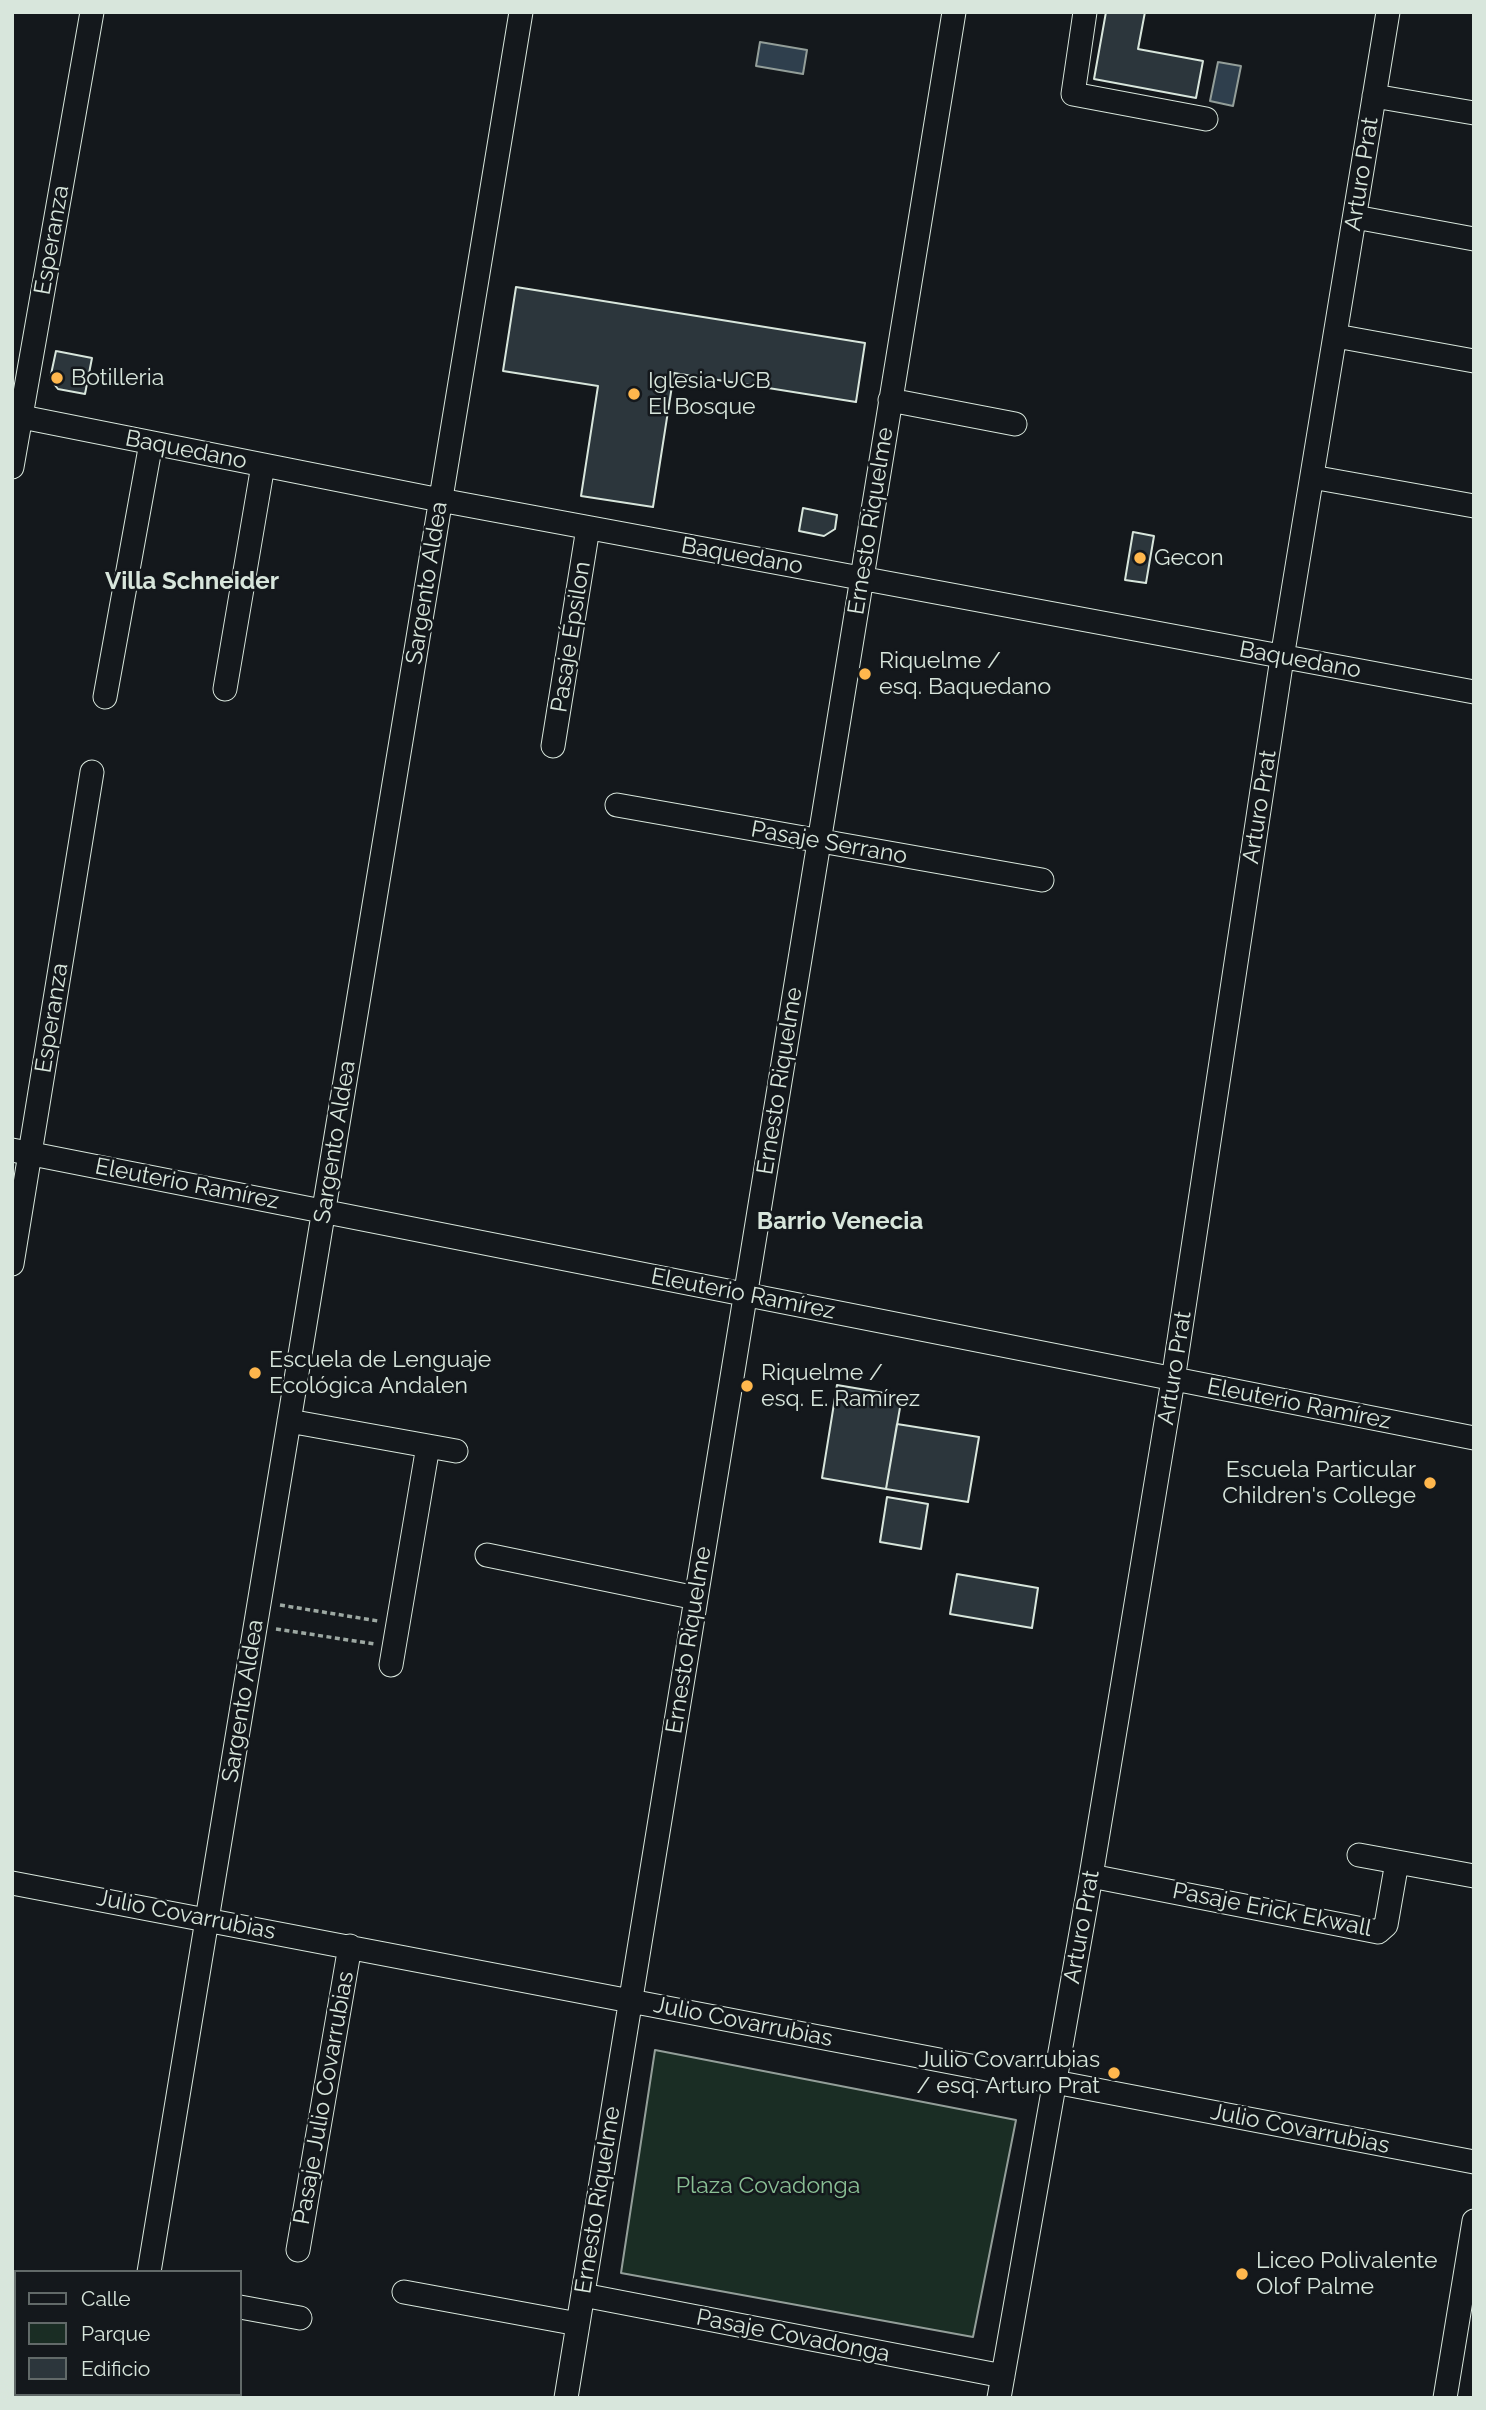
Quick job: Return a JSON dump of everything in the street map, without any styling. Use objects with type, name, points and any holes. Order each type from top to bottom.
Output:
[{"type":"street","name":"Esperanza","points":[[12,467],[17,415],[92,12]]},
{"type":"street","name":"Sargento Aldea","points":[[149,2270],[521,12]]},
{"type":"street","name":"Ernesto Riquelme","points":[[566,2398],[954,12]]},
{"type":"street","points":[[1086,12],[1073,94],[1206,119]]},
{"type":"street","name":"Arturo Prat","points":[[1001,2387],[1091,1876],[1174,1380],[1282,658],[1388,12]]},
{"type":"street","points":[[1374,96],[1474,113]]},
{"type":"street","points":[[1355,217],[1474,239]]},
{"type":"street","points":[[1336,336],[1474,361]]},
{"type":"street","points":[[890,400],[1015,424]]},
{"type":"street","name":"Baquedano","points":[[17,415],[440,500],[1474,692]]},
{"type":"street","points":[[105,697],[151,443]]},
{"type":"street","points":[[225,689],[263,465]]},
{"type":"street","points":[[1312,477],[1474,506]]},
{"type":"street","name":"Pasaje Épsilon","points":[[553,746],[588,528]]},
{"type":"street","name":"Esperanza","points":[[12,1264],[22,1152],[93,772]]},
{"type":"street","name":"Pasaje Serrano","points":[[617,806],[1042,880]]},
{"type":"street","name":"Eleuterio Ramírez","points":[[22,1152],[1474,1438]]},
{"type":"street","points":[[289,1421],[456,1451]]},
{"type":"street","points":[[393,1656],[428,1446]]},
{"type":"street","points":[[487,1555],[696,1598]]},
{"type":"street","points":[[1359,1855],[1474,1875]]},
{"type":"street","name":"Pasaje Erick Ekwall","points":[[1091,1876],[1378,1932],[1386,1925],[1397,1862]]},
{"type":"street","name":"Julio Covarrubias","points":[[12,1883],[1474,2162]]},
{"type":"street","name":"Pasaje Julio Covarrubias","points":[[298,2250],[350,1946]]},
{"type":"street","points":[[1445,2398],[1474,2221]]},
{"type":"street","points":[[404,2292],[578,2323]]},
{"type":"street","name":"Pasaje Covadonga","points":[[583,2295],[1001,2387]]},
{"type":"street","points":[[242,2307],[300,2318]]},
{"type":"path","points":[[280,1605],[398,1624]]},
{"type":"path","points":[[276,1629],[393,1656]]},
{"type":"green space","name":"Plaza Covadonga","points":[[655,2050],[1016,2120],[973,2337],[621,2273]]},
{"type":"water","points":[[760,42],[807,50],[803,74],[756,66]]},
{"type":"water","points":[[1218,62],[1241,66],[1233,106],[1210,101]]},
{"type":"building","points":[[1106,12],[1145,12],[1138,49],[1203,61],[1196,98],[1094,79]]},
{"type":"building","name":"Iglesia UCB El Bosque","points":[[516,287],[865,343],[856,402],[674,373],[653,507],[581,496],[598,386],[503,371]]},
{"type":"building","points":[[56,351],[92,358],[85,394],[58,389],[50,379]]},
{"type":"building","points":[[803,508],[837,515],[835,529],[824,536],[799,531]]},
{"type":"building","name":"Gecon","points":[[1133,532],[1154,536],[1146,583],[1125,580]]},
{"type":"building","points":[[837,1385],[902,1396],[886,1489],[822,1478]]},
{"type":"building","points":[[897,1424],[979,1437],[968,1502],[886,1489]]},
{"type":"building","points":[[887,1497],[928,1504],[921,1549],[880,1542]]},
{"type":"building","points":[[957,1574],[1038,1588],[1032,1628],[950,1614]]},
{"type":"place","name":"Botilleria","points":[[57,378]]},
{"type":"place","name":"Iglesia UCB El Bosque","points":[[634,394]]},
{"type":"place","name":"Gecon","points":[[1140,558]]},
{"type":"place","name":"Riquelme / esq. Baquedano","points":[[865,674]]},
{"type":"place","name":"Escuela de Lenguaje Ecológica Andalen","points":[[255,1373]]},
{"type":"place","name":"Riquelme / esq. E. Ramírez","points":[[747,1386]]},
{"type":"place","name":"Escuela Particular Children's College","points":[[1430,1483]]},
{"type":"place","name":"Julio Covarrubias / esq. Arturo Prat","points":[[1114,2073]]},
{"type":"place","name":"Liceo Polivalente Olof Palme","points":[[1242,2274]]},
{"type":"district","name":"Villa Schneider","points":[[192,582]]},
{"type":"district","name":"Barrio Venecia","points":[[840,1222]]}]
